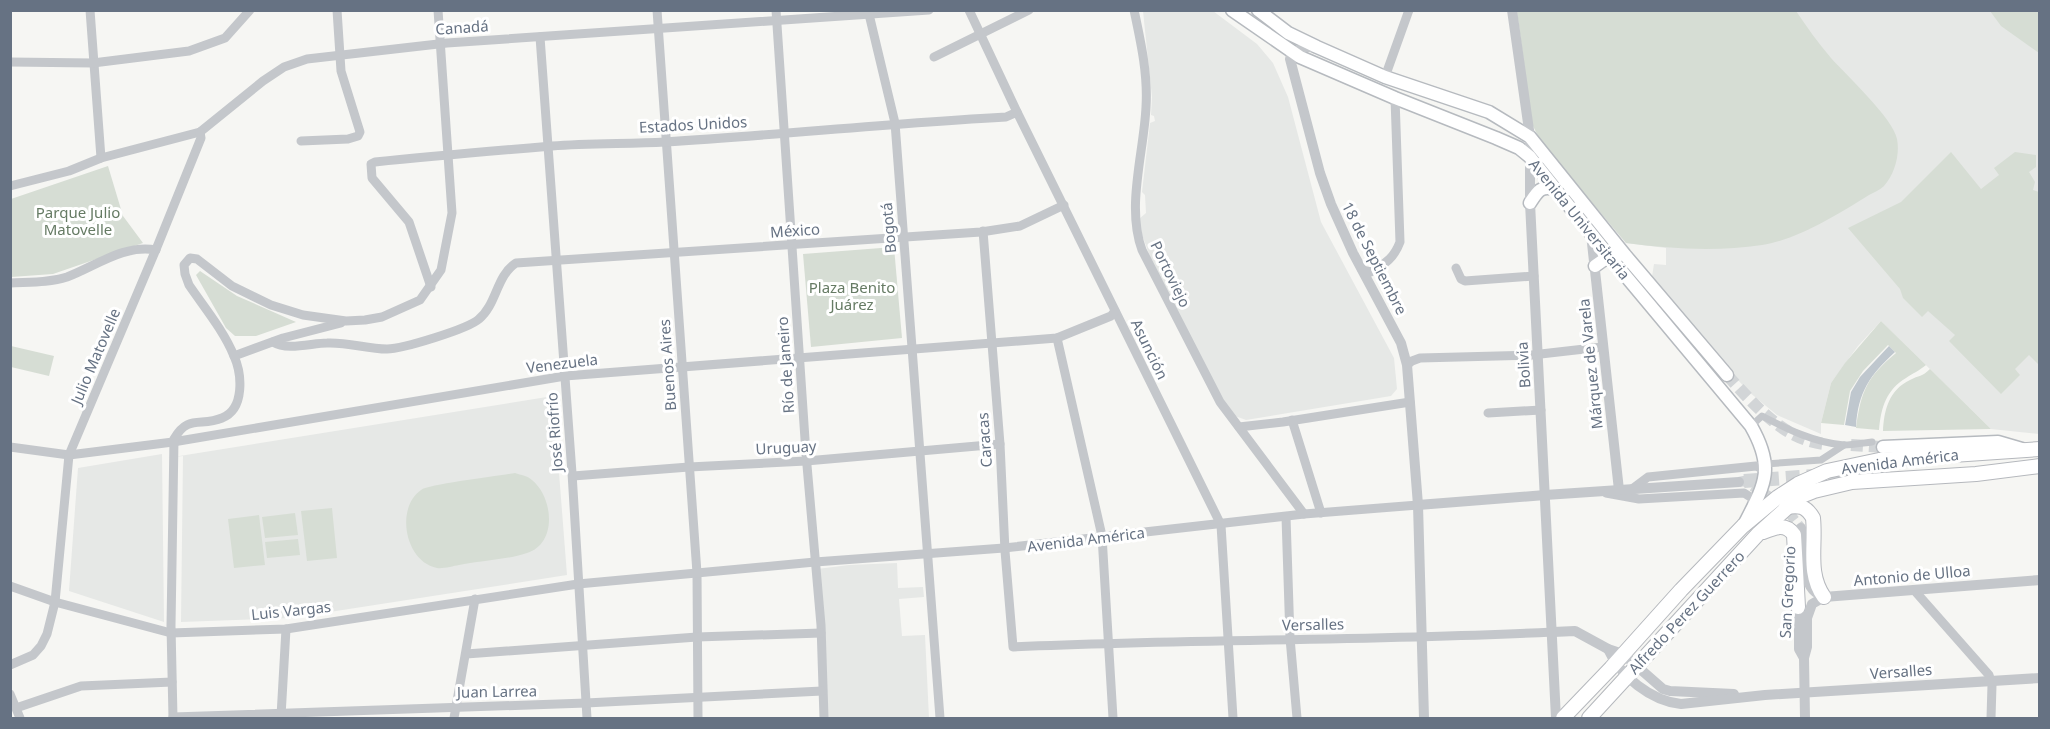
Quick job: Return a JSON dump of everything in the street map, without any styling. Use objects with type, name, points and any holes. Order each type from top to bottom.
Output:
[{"type":"main road","name":"Avenida Universitaria","points":[[1232,10],[1292,53],[1519,148],[1530,158],[1751,426],[1757,436],[1766,467]]},
{"type":"main road","name":"Avenida Universitaria","points":[[1263,13],[1288,33],[1317,47],[1385,77],[1489,112],[1530,137],[1625,255],[1727,375]]},
{"type":"main road","points":[[1530,203],[1537,191],[1543,188],[1554,189]]},
{"type":"main road","points":[[1595,266],[1609,256],[1625,255]]},
{"type":"main road","points":[[1878,444],[1998,442],[2023,450]]},
{"type":"main road","name":"Avenida América","points":[[1743,526],[1789,489],[1827,471],[1849,465],[1895,459],[2040,449]]},
{"type":"main road","points":[[1883,471],[2040,466]]},
{"type":"main road","name":"Avenida América","points":[[1786,507],[1806,494],[1852,482],[1976,474],[2040,466]]},
{"type":"main road","points":[[1743,526],[1762,488],[1766,467]]},
{"type":"main road","points":[[1786,507],[1802,506],[1809,510],[1813,518],[1813,575],[1824,597]]},
{"type":"main road","name":"Alfredo Perez Guerrero","points":[[1589,718],[1758,534],[1786,507]]},
{"type":"main road","name":"Alfredo Perez Guerrero","points":[[1563,718],[1743,526]]},
{"type":"main road","points":[[1758,534],[1782,526],[1794,535],[1798,607]]},
{"type":"street","points":[[90,10],[101,158]]},
{"type":"street","points":[[10,62],[93,63],[189,51],[225,38],[250,10]]},
{"type":"street","points":[[301,141],[348,139],[358,136],[359,126],[341,71],[337,10]]},
{"type":"street","points":[[234,357],[273,342],[346,321],[382,317],[402,310],[420,300],[441,270],[452,213],[438,10]]},
{"type":"street","name":"Buenos Aires","points":[[657,10],[697,573],[698,718]]},
{"type":"street","name":"Río de Janeiro","points":[[776,10],[806,461],[821,633],[824,718]]},
{"type":"street","name":"Canadá","points":[[200,132],[263,81],[284,67],[307,58],[441,44],[929,10]]},
{"type":"street","name":"Asunción","points":[[969,10],[1221,525],[1233,718]]},
{"type":"street","points":[[934,57],[1029,10]]},
{"type":"street","name":"Portoviejo","points":[[1134,10],[1146,80],[1146,109],[1136,212],[1137,238],[1220,402],[1304,514]]},
{"type":"street","points":[[1385,77],[1409,10]]},
{"type":"street","name":"Bolivia","points":[[1512,10],[1530,137],[1530,203],[1556,718]]},
{"type":"street","name":"Bogotá","points":[[869,13],[895,123],[914,349],[940,718]]},
{"type":"street","name":"José Riofrío","points":[[540,37],[573,476],[587,718]]},
{"type":"street","points":[[1292,53],[1306,47],[1317,47]]},
{"type":"street","name":"18 de Septiembre","points":[[1292,53],[1290,59],[1320,173],[1331,204],[1362,270],[1401,343],[1407,365],[1418,505],[1422,637]]},
{"type":"street","points":[[1362,270],[1371,272],[1390,260],[1396,254],[1400,242],[1395,98]]},
{"type":"street","name":"Estados Unidos","points":[[431,287],[409,222],[372,178],[371,164],[449,154],[665,142],[895,123],[1006,117],[1017,112]]},
{"type":"street","points":[[10,186],[69,171],[101,158],[200,132]]},
{"type":"street","name":"Julio Matovelle","points":[[10,665],[33,655],[42,646],[47,634],[55,602],[69,455],[156,250],[201,138],[200,132]]},
{"type":"street","name":"México","points":[[273,342],[284,346],[346,342],[387,349],[408,345],[470,325],[480,319],[507,269],[516,263],[983,231],[1020,226],[1064,205]]},
{"type":"street","name":"Caracas","points":[[983,231],[1000,444],[1004,548],[1013,647]]},
{"type":"street","name":"Márquez de Varela","points":[[1591,234],[1618,490]]},
{"type":"street","points":[[10,283],[49,281],[65,277],[128,250],[146,248],[156,250]]},
{"type":"street","points":[[172,718],[173,442],[180,428],[190,423],[219,420],[231,412],[237,405],[240,394],[234,357],[184,274],[184,265],[190,258],[197,259],[232,286],[271,305],[303,315],[346,321]]},
{"type":"street","points":[[1456,268],[1465,282],[1534,276]]},
{"type":"street","name":"Venezuela","points":[[10,447],[69,455],[173,442],[565,376],[1058,338],[1111,316],[1115,311]]},
{"type":"street","points":[[1058,338],[1102,536],[1113,718]]},
{"type":"street","points":[[1407,365],[1420,358],[1538,355],[1602,347]]},
{"type":"street","points":[[1239,427],[1410,402]]},
{"type":"street","points":[[1488,413],[1541,410]]},
{"type":"street","points":[[1751,426],[1762,416],[1789,430],[1815,439],[1844,445],[1878,444]]},
{"type":"street","points":[[1292,420],[1321,513]]},
{"type":"street","name":"Uruguay","points":[[573,476],[689,466],[806,461],[1000,444]]},
{"type":"street","points":[[1766,467],[1821,460],[1844,445]]},
{"type":"street","name":"Avenida América","points":[[1632,489],[1648,477],[1756,466],[1766,467]]},
{"type":"street","name":"Avenida América","points":[[578,584],[815,562],[1004,548],[1304,514],[1739,482]]},
{"type":"street","name":"Avenida América","points":[[1594,492],[1639,499],[1743,493],[1752,497],[1753,507]]},
{"type":"street","points":[[1286,517],[1290,638],[1297,718]]},
{"type":"street","name":"San Gregorio","points":[[1801,528],[1805,540],[1804,569],[1798,607],[1799,649],[1804,658]]},
{"type":"street","points":[[1804,569],[1809,587],[1824,597]]},
{"type":"street","name":"Antonio de Ulloa","points":[[1824,597],[2040,580]]},
{"type":"street","name":"Luis Vargas","points":[[10,586],[55,602],[171,633],[286,628],[578,584]]},
{"type":"street","points":[[1914,590],[1992,680],[1991,718]]},
{"type":"street","name":"San Gregorio","points":[[1805,718],[1804,658],[1807,647],[1809,610],[1812,604],[1824,597]]},
{"type":"street","points":[[454,718],[475,599]]},
{"type":"street","points":[[281,715],[286,628]]},
{"type":"street","name":"Versalles","points":[[1013,647],[1575,631],[1608,649],[1632,671],[1647,691],[1668,703],[1682,704],[1764,695],[2040,678]]},
{"type":"street","points":[[466,654],[697,637],[821,633]]},
{"type":"street","points":[[1422,637],[1424,718]]},
{"type":"street","points":[[16,708],[81,686],[172,682]]},
{"type":"street","name":"Juan Larrea","points":[[172,718],[586,703],[822,691]]},
{"type":"street","points":[[10,694],[20,718]]},
{"type":"shaded area","points":[[1143,11],[1213,11],[1257,44],[1273,63],[1288,97],[1321,222],[1394,358],[1397,389],[1391,396],[1246,420],[1235,416],[1219,395],[1149,254],[1141,232],[1139,219],[1146,213],[1145,195],[1142,192],[1150,123],[1155,121],[1154,116],[1151,115],[1152,97]]},
{"type":"shaded area","points":[[1517,11],[2039,11],[2039,434],[1991,429],[1881,321],[1858,346],[1831,383],[1821,423],[1821,434],[1777,415],[1749,392],[1690,328],[1652,277],[1654,264],[1666,265],[1666,248],[1626,243],[1541,142]]},
{"type":"shaded area","points":[[1889,346],[1895,352],[1879,368],[1867,385],[1859,404],[1856,427],[1845,425],[1851,392],[1860,377]]},
{"type":"shaded area","points":[[553,396],[567,575],[291,618],[181,622],[183,456],[167,458]]},
{"type":"shaded area","points":[[162,454],[164,622],[69,591],[78,468]]},
{"type":"shaded area","points":[[897,563],[898,588],[923,587],[924,597],[899,599],[902,636],[925,635],[929,718],[827,718],[817,569]]},
{"type":"green space","points":[[1517,11],[1796,11],[1826,52],[1879,109],[1894,130],[1898,151],[1894,170],[1879,190],[1818,225],[1775,242],[1711,249],[1626,243],[1541,142],[1532,124]]},
{"type":"green space","points":[[1990,11],[2039,11],[2039,53],[2001,26]]},
{"type":"green space","points":[[1951,152],[1981,189],[1999,175],[1994,168],[2015,152],[2036,155],[2036,167],[2029,172],[2035,182],[2033,190],[2039,192],[2039,365],[2029,355],[2015,369],[2020,375],[2001,394],[1949,341],[1955,335],[1928,311],[1922,317],[1903,298],[1900,289],[1848,228],[1901,202]]},
{"type":"green space","name":"Parque Julio Matovelle","points":[[108,166],[123,216],[143,243],[53,274],[11,277],[11,199]]},
{"type":"green space","name":"Plaza Benito Juárez","points":[[894,247],[902,338],[811,347],[803,254]]},
{"type":"green space","points":[[200,271],[237,296],[296,322],[256,336],[235,336],[226,328],[196,275]]},
{"type":"green space","points":[[1881,321],[1926,365],[1899,383],[1889,394],[1881,414],[1879,430],[1856,428],[1860,404],[1867,386],[1878,370],[1896,353],[1888,345],[1863,371],[1850,391],[1844,425],[1821,423],[1831,383]]},
{"type":"green space","points":[[11,346],[54,356],[49,376],[11,367]]},
{"type":"green space","points":[[1930,369],[1991,429],[1883,431],[1886,408],[1892,395],[1903,384],[1923,375]]},
{"type":"green space","points":[[515,473],[532,480],[539,488],[548,508],[548,530],[544,540],[537,548],[512,557],[442,568],[426,564],[417,556],[407,534],[406,521],[413,498],[421,490]]},
{"type":"green space","points":[[332,508],[337,558],[307,561],[301,511]]},
{"type":"green space","points":[[295,513],[298,535],[265,538],[262,517]]},
{"type":"green space","points":[[259,515],[265,565],[234,568],[228,519]]},
{"type":"green space","points":[[298,539],[300,555],[267,558],[265,542]]},
{"type":"tunnel","points":[[1727,375],[1770,419],[1796,436],[1825,444]]},
{"type":"tunnel","points":[[1851,445],[1883,447]]},
{"type":"tunnel","points":[[1744,481],[1883,471]]},
{"type":"tunnel","points":[[1739,482],[1744,481],[1783,505],[1801,528]]}]
